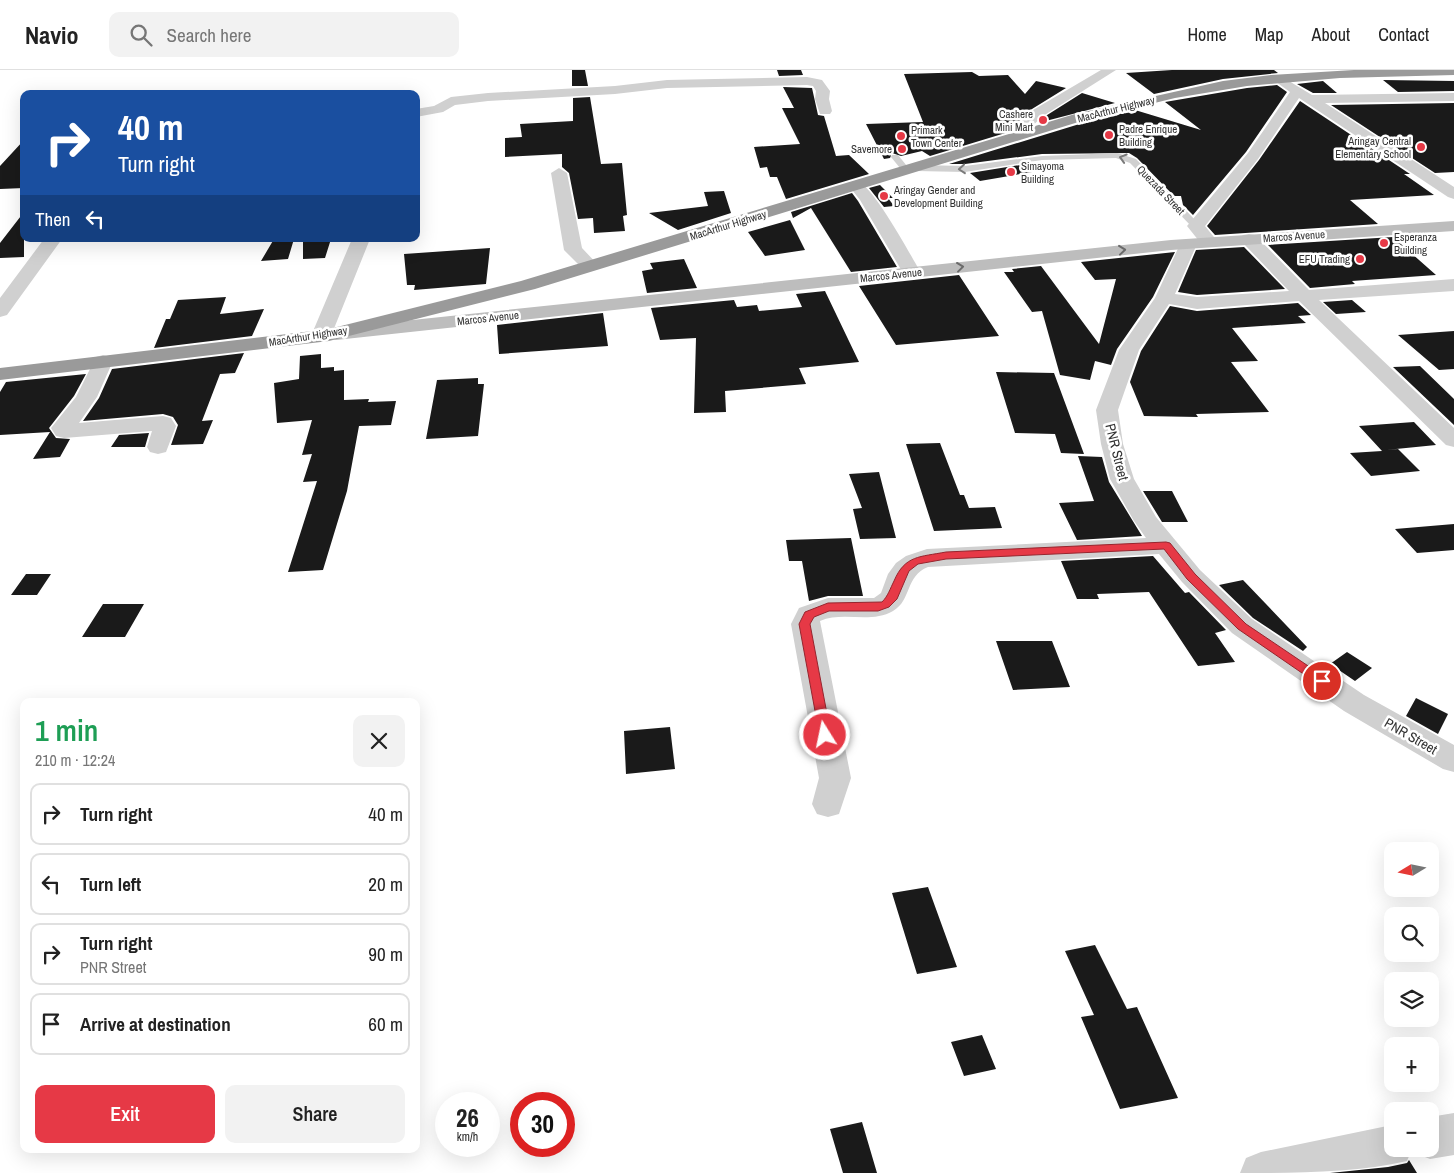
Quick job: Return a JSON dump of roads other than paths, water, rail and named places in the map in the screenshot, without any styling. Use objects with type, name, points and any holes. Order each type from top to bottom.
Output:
[{"type":"highway","name":"MacArthur Highway","points":[[0,374],[325,335],[528,285],[1022,135],[1143,102],[1213,87],[1336,74],[1454,71]]},
{"type":"street","points":[[1022,135],[1020,129],[1038,113],[1110,70]]},
{"type":"street","points":[[1279,79],[1454,194]]},
{"type":"street","points":[[420,112],[438,109],[451,101],[488,97],[615,90],[667,84],[806,81],[817,83],[822,89],[824,111]]},
{"type":"street","points":[[1303,95],[1454,97]]},
{"type":"street","name":"PNR Street","points":[[1303,95],[1192,235],[1164,298],[1129,350],[1107,410],[1112,444],[1122,479],[1146,520],[1191,576],[1242,626],[1354,703],[1454,760]]},
{"type":"street","points":[[559,173],[573,250],[590,266]]},
{"type":"street","points":[[857,186],[867,198],[912,273]]},
{"type":"street","name":"Marcos Avenue","points":[[325,335],[912,273],[1192,235],[1209,242],[1454,226]]},
{"type":"street","points":[[1249,239],[1454,440]]},
{"type":"street","points":[[0,311],[51,242]]},
{"type":"street","points":[[325,335],[360,242]]},
{"type":"street","points":[[1164,298],[1197,303],[1454,285]]},
{"type":"street","points":[[103,361],[92,391],[84,405],[62,428],[64,431],[163,423],[166,426],[158,446]]},
{"type":"street","points":[[828,804],[834,778],[805,624],[809,615],[828,607],[878,607],[886,604],[892,599],[904,569],[915,562],[927,558],[1166,545]]},
{"type":"street","points":[[1439,1136],[1454,1134]]},
{"type":"street","points":[[1261,1173],[1384,1148]]},
{"type":"lane","name":"Quezada Street","points":[[911,170],[965,170],[1034,158],[1117,155],[1133,161],[1192,235]]},
{"type":"lane","points":[[895,157],[911,170]]},
{"type":"place","name":"Cashere Mini Mart","points":[[1043,120]]},
{"type":"place","name":"Padre Enrique Building","points":[[1109,135]]},
{"type":"place","name":"Primark Town Center","points":[[901,136]]},
{"type":"place","name":"Aringay Central Elementary School","points":[[1421,147]]},
{"type":"place","name":"Savemore","points":[[902,149]]},
{"type":"place","name":"Simayoma Building","points":[[1011,172]]},
{"type":"place","name":"Aringay Gender and Development Building","points":[[884,196]]},
{"type":"place","name":"Esperanza Building","points":[[1384,243]]},
{"type":"place","name":"EFU Trading","points":[[1360,259]]}]
